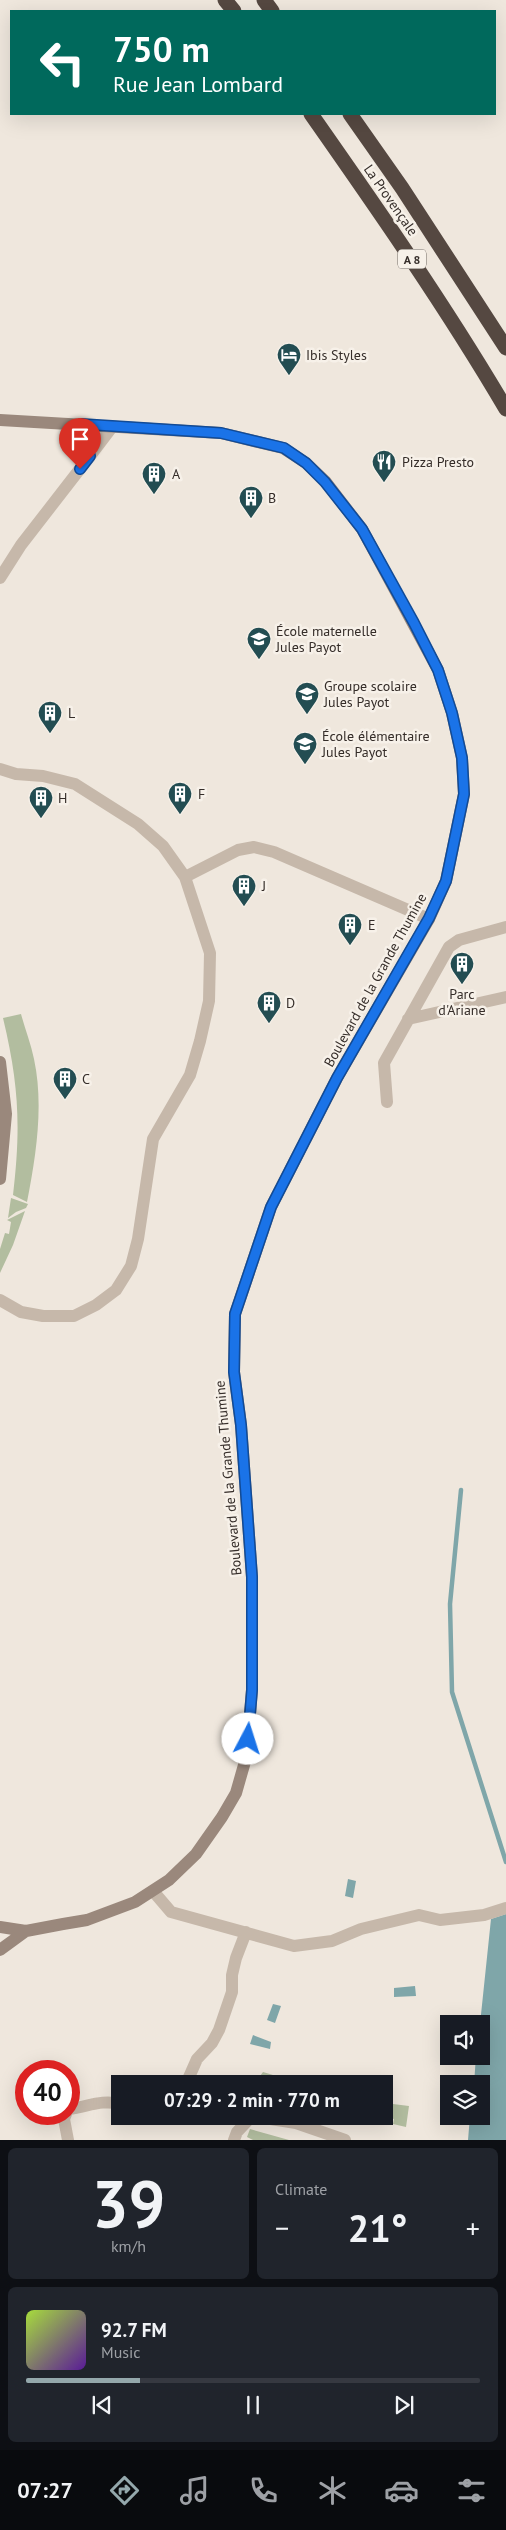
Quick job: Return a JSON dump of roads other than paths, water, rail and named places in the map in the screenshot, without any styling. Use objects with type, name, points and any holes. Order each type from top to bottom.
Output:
[{"type":"highway","points":[[225,0],[233,10]]},
{"type":"highway","name":"La Provençale","points":[[312,115],[398,238],[474,354],[506,409]]},
{"type":"highway","name":"La Provençale","points":[[351,115],[407,196],[506,348]]},
{"type":"street","name":"Boulevard de la Grande Thumine","points":[[0,420],[221,433],[284,448],[306,463],[325,482],[362,529],[438,670],[452,713],[462,758],[464,794],[446,881],[429,918],[337,1078],[271,1207],[235,1314],[234,1372],[241,1425],[252,1577],[252,1690],[246,1758],[236,1793],[206,1842],[185,1866],[153,1891],[135,1902],[87,1920],[26,1930],[0,1927]]},
{"type":"street","points":[[81,424],[90,456]]},
{"type":"street","points":[[0,578],[21,544],[112,427]]},
{"type":"street","points":[[0,769],[16,774],[43,776],[75,784],[138,824],[164,846],[185,877],[210,953],[209,1001],[190,1075],[153,1139],[138,1239],[131,1266],[116,1290],[96,1305],[74,1316],[43,1316],[21,1312],[0,1300]]},
{"type":"street","points":[[185,877],[238,850],[254,847],[274,852],[429,918]]},
{"type":"street","points":[[387,1102],[384,1063],[449,947],[459,940],[506,927]]},
{"type":"street","points":[[408,1019],[506,996]]},
{"type":"street","points":[[0,1062],[6,1114],[0,1179]]},
{"type":"street","points":[[153,1891],[171,1912],[294,1946],[332,1942],[379,1924],[419,1915],[440,1920],[491,1913],[506,1908]]},
{"type":"street","name":"Boulevard de la Grande Thumine","points":[[0,1950],[26,1930]]},
{"type":"street","points":[[190,2075],[197,2059],[212,2043],[219,2030],[232,1992],[232,1975],[236,1958],[246,1932]]},
{"type":"street","points":[[80,2109],[101,2102],[111,2103]]},
{"type":"street","points":[[234,2140],[237,2132],[252,2116],[296,2123],[345,2140]]},
{"type":"street","points":[[65,2125],[68,2140]]},
{"type":"water","points":[[348,1879],[356,1881],[353,1898],[345,1896]]},
{"type":"water","points":[[506,1914],[506,2140],[468,2140],[469,2125],[490,2125],[490,2075],[475,2075],[475,2065],[490,2065],[490,2015],[481,2015],[491,1919]]},
{"type":"water","points":[[415,1986],[416,1996],[394,1997],[394,1988]]},
{"type":"water","points":[[273,2004],[281,2006],[275,2023],[267,2020]]},
{"type":"water","points":[[253,2035],[271,2042],[270,2049],[250,2044]]},
{"type":"waterway","points":[[461,1490],[450,1604],[452,1692],[506,1862]]},
{"type":"place","name":"Ibis Styles","points":[[289,376]]},
{"type":"place","name":"Pizza Presto","points":[[384,483]]},
{"type":"place","name":"A","points":[[154,495]]},
{"type":"place","name":"B","points":[[251,519]]},
{"type":"place","name":"École maternelle Jules Payot","points":[[259,660]]},
{"type":"place","name":"Groupe scolaire Jules Payot","points":[[307,715]]},
{"type":"place","name":"L","points":[[50,734]]},
{"type":"place","name":"École élémentaire Jules Payot","points":[[305,765]]},
{"type":"place","name":"F","points":[[180,815]]},
{"type":"place","name":"H","points":[[41,819]]},
{"type":"place","name":"J","points":[[244,907]]},
{"type":"place","name":"E","points":[[350,946]]},
{"type":"place","name":"Parc d'Ariane","points":[[462,985]]},
{"type":"place","name":"D","points":[[269,1024]]},
{"type":"place","name":"C","points":[[65,1100]]}]
